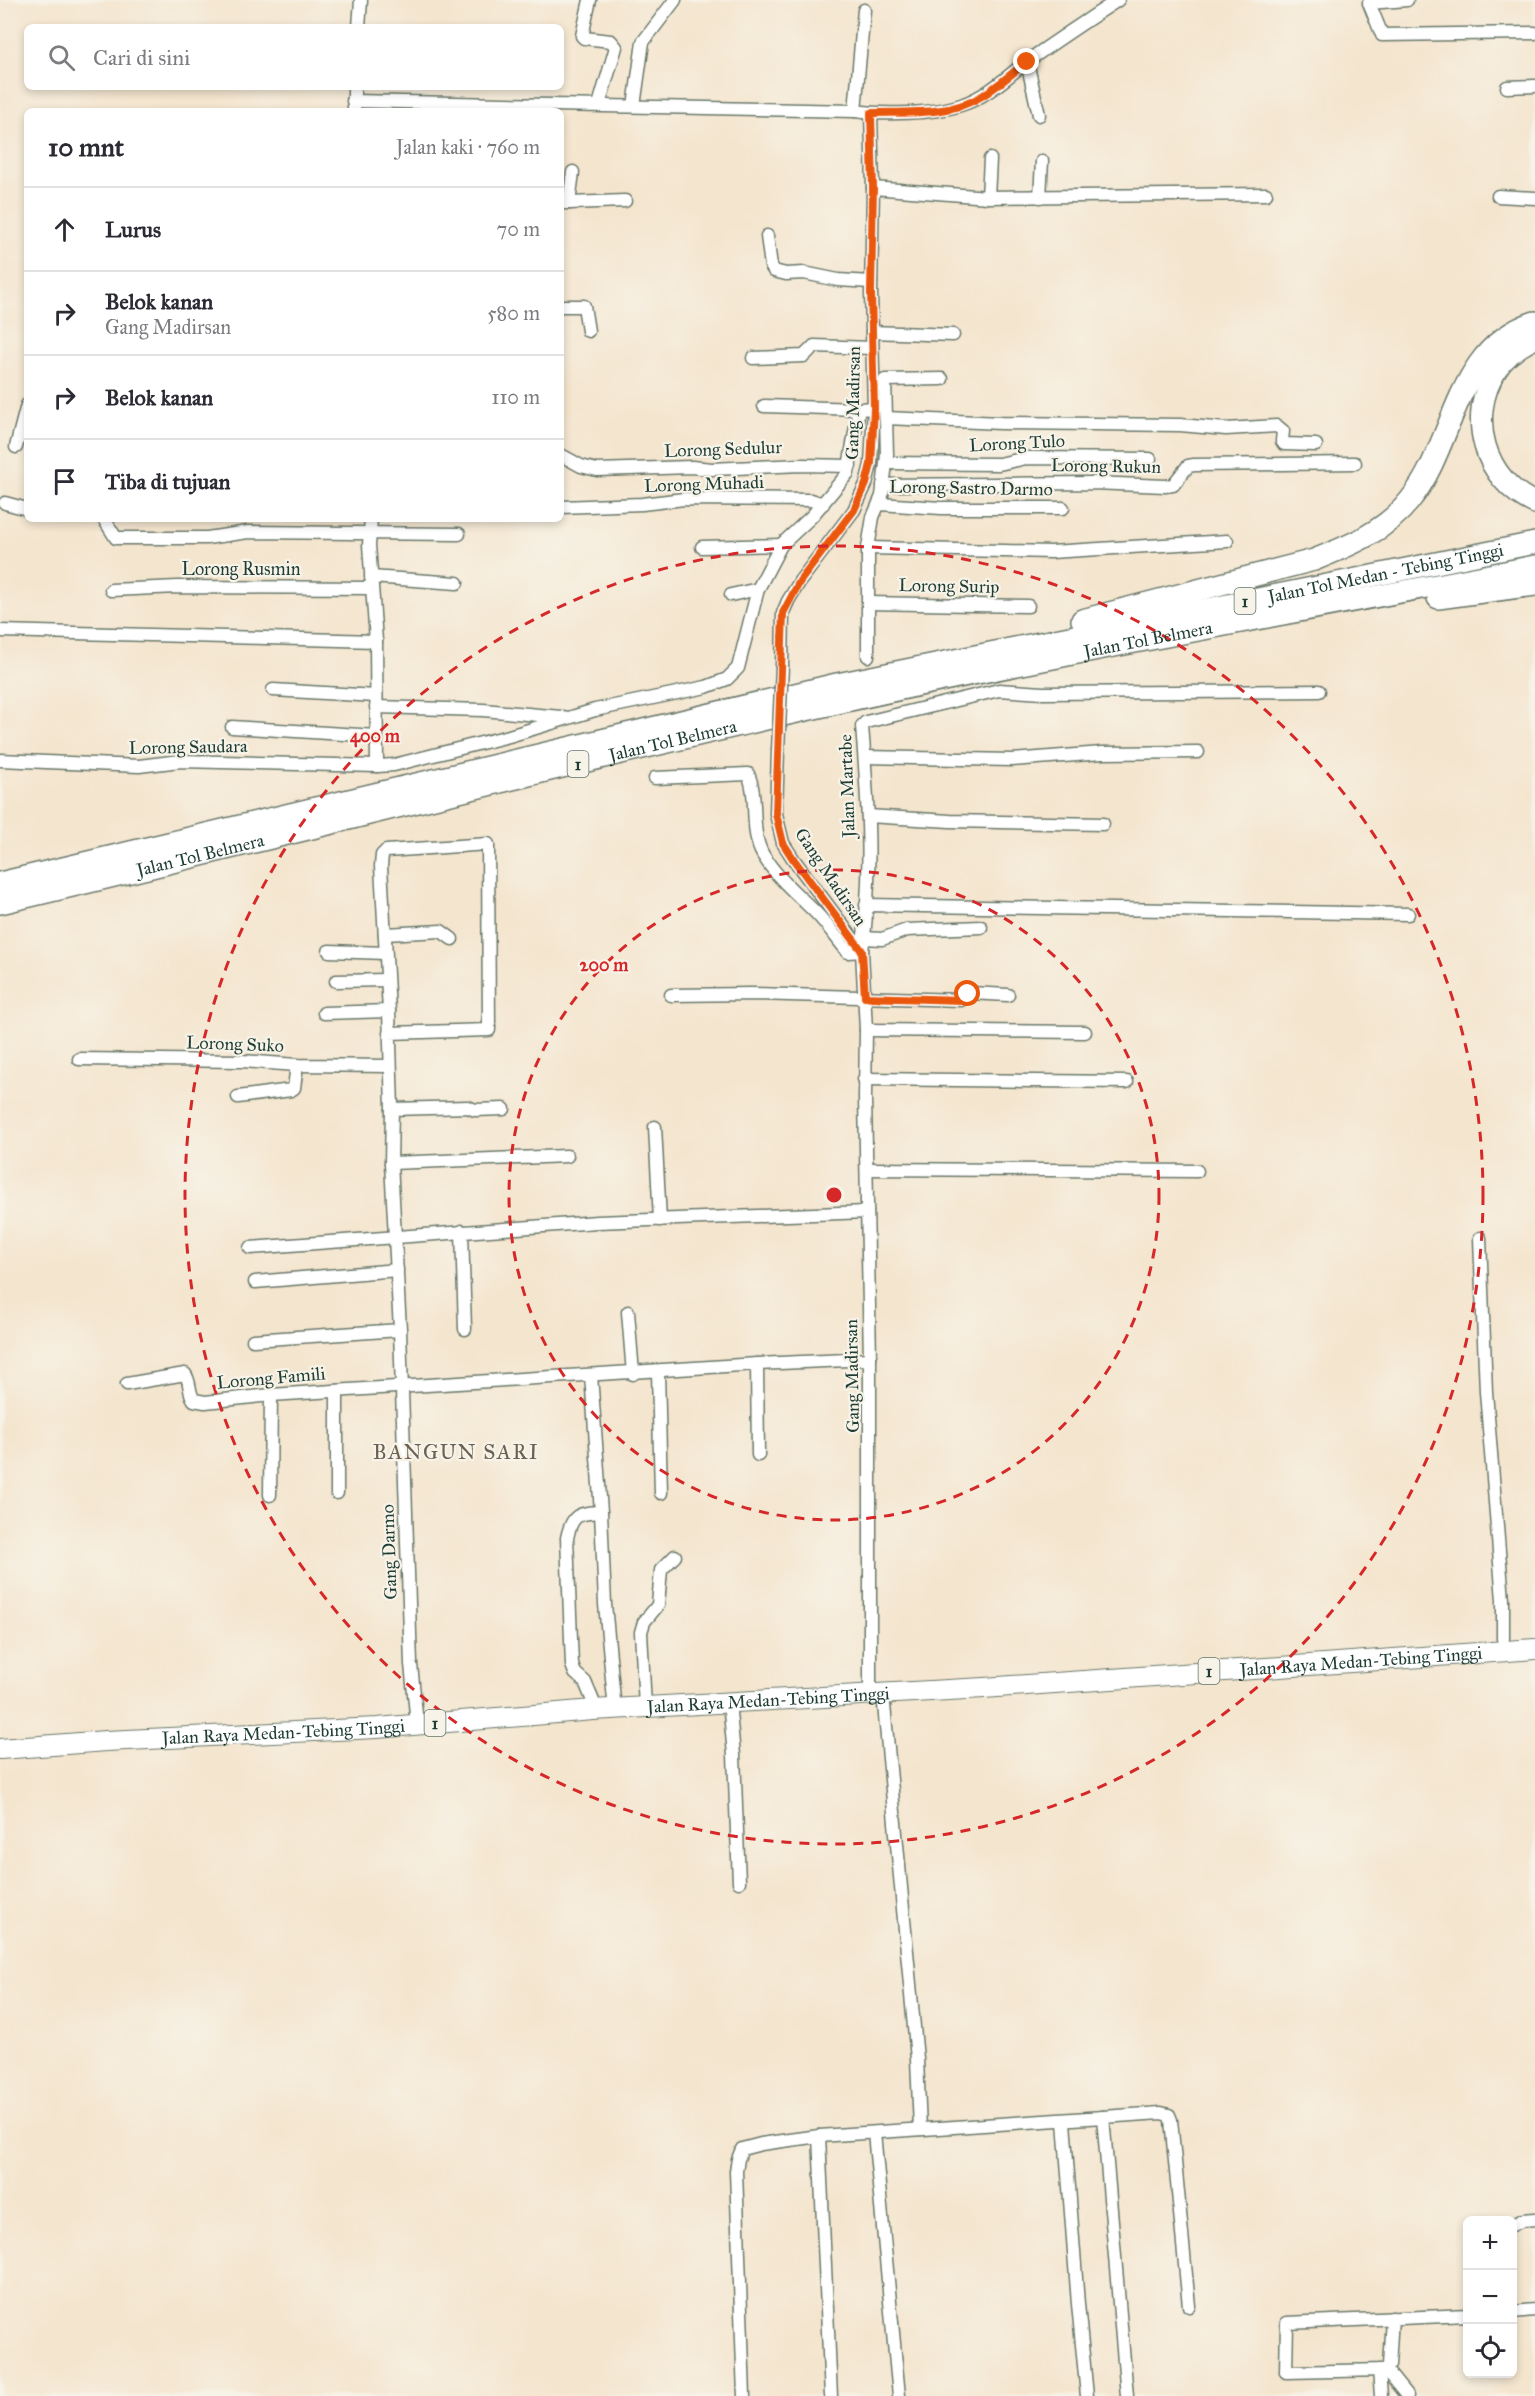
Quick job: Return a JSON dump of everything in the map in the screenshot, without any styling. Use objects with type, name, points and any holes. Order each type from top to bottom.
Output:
[{"type":"highway","points":[[955,659],[1023,635],[1306,562],[1362,539],[1390,520],[1418,490],[1461,395],[1479,363],[1503,339],[1516,330],[1535,322]]},
{"type":"highway","points":[[1535,338],[1519,346],[1497,368],[1485,394],[1482,426],[1489,458],[1496,472],[1506,485],[1522,498],[1535,503]]},
{"type":"highway","name":"Jalan Tol Medan - Tebing Tinggi","points":[[955,659],[1535,543]]},
{"type":"highway","name":"Jalan Tol Medan - Tebing Tinggi","points":[[1316,609],[1535,566]]},
{"type":"highway","points":[[1316,609],[1415,601],[1535,585]]},
{"type":"highway","name":"Jalan Tol Belmera","points":[[0,903],[479,786],[838,702],[1069,655],[1316,609]]},
{"type":"highway","name":"Jalan Tol Belmera","points":[[0,883],[763,701],[955,659]]},
{"type":"highway","name":"Jalan Raya Medan-Tebing Tinggi","points":[[0,1736],[416,1714],[614,1700],[729,1702],[1535,1638]]},
{"type":"highway","name":"Jalan Raya Medan-Tebing Tinggi","points":[[0,1749],[106,1741],[377,1728],[645,1702],[875,1691],[1535,1649]]},
{"type":"street","points":[[359,24],[361,0]]},
{"type":"street","points":[[590,0],[582,36],[611,41],[615,47],[599,105]]},
{"type":"street","points":[[634,106],[643,42],[675,0]]},
{"type":"street","points":[[354,90],[354,106],[599,105],[871,113],[938,110],[960,106],[980,97],[1118,0]]},
{"type":"street","points":[[1407,0],[1369,3],[1382,35],[1535,33]]},
{"type":"street","points":[[855,111],[864,10]]},
{"type":"street","points":[[1027,62],[1039,115]]},
{"type":"street","points":[[1507,87],[1535,86]]},
{"type":"street","name":"Gang Madirsan","points":[[871,113],[872,348],[879,380],[874,408],[871,464],[866,484],[854,510],[800,581],[783,613],[776,814],[783,843],[862,951],[866,1030],[864,1079],[875,1691],[917,2059],[920,2129]]},
{"type":"street","points":[[988,197],[990,159]]},
{"type":"street","points":[[1040,197],[1042,161]]},
{"type":"street","points":[[573,172],[565,203],[625,201]]},
{"type":"street","points":[[873,188],[988,197],[1266,194]]},
{"type":"street","points":[[1498,196],[1535,198]]},
{"type":"street","points":[[766,236],[774,272],[804,273],[838,280],[871,282]]},
{"type":"street","points":[[564,306],[584,306],[588,331]]},
{"type":"street","points":[[872,332],[953,335]]},
{"type":"street","points":[[753,358],[804,356],[814,346],[872,348]]},
{"type":"street","points":[[868,656],[868,548],[886,463],[886,418],[879,380],[942,379]]},
{"type":"street","points":[[764,406],[874,408]]},
{"type":"street","points":[[273,690],[568,717],[706,687],[727,679],[738,668],[758,589],[781,545],[824,504],[840,485],[850,466],[859,409]]},
{"type":"street","points":[[16,447],[24,416]]},
{"type":"street","points":[[886,418],[1001,423],[1180,425],[1226,429],[1277,426],[1284,431],[1282,441],[1284,444],[1316,445]]},
{"type":"street","name":"Lorong Sedulur","points":[[564,457],[581,466],[597,470],[850,466]]},
{"type":"street","name":"Lorong Tulo","points":[[886,463],[999,464],[1026,458],[1150,459]]},
{"type":"street","name":"Lorong Rukun","points":[[883,485],[1093,483],[1165,486],[1173,485],[1188,466],[1194,465],[1355,463]]},
{"type":"street","name":"Lorong Muhadi","points":[[564,507],[642,504],[684,499],[804,500],[824,504]]},
{"type":"street","points":[[5,503],[24,508]]},
{"type":"street","name":"Lorong Sastro Darmo","points":[[879,504],[941,508],[1063,508]]},
{"type":"street","points":[[106,522],[116,538],[207,538],[248,532],[459,534]]},
{"type":"street","points":[[371,522],[371,583],[376,641],[377,766]]},
{"type":"street","points":[[868,548],[1051,552],[1227,541]]},
{"type":"street","points":[[702,547],[781,545]]},
{"type":"street","name":"Lorong Rusmin","points":[[111,590],[457,583]]},
{"type":"street","points":[[731,595],[758,589]]},
{"type":"street","name":"Lorong Surip","points":[[868,603],[1028,606]]},
{"type":"street","points":[[0,631],[376,641]]},
{"type":"street","name":"Jalan Martabe","points":[[862,951],[866,905],[868,816],[862,726],[866,722],[999,690],[1043,693],[1319,691]]},
{"type":"street","name":"Lorong Saudara","points":[[0,760],[139,766],[180,761],[394,765],[509,736],[568,717]]},
{"type":"street","points":[[232,727],[376,736]]},
{"type":"street","points":[[865,757],[1012,760],[1102,753],[1198,752]]},
{"type":"street","points":[[655,778],[748,774],[762,854],[793,891],[831,928],[848,952],[862,951]]},
{"type":"street","points":[[868,816],[950,821],[1103,824]]},
{"type":"street","name":"Gang Darmo","points":[[389,1033],[489,1030],[488,844],[386,850],[382,855],[381,866],[389,1011],[389,1033],[389,1066],[392,1108],[391,1163],[400,1330],[411,1664],[416,1714]]},
{"type":"street","points":[[866,905],[1408,914]]},
{"type":"street","points":[[864,938],[882,939],[907,930],[981,927]]},
{"type":"street","points":[[385,934],[441,931],[452,939]]},
{"type":"street","points":[[329,951],[385,952]]},
{"type":"street","points":[[336,981],[386,980]]},
{"type":"street","points":[[671,995],[752,994],[961,1000],[970,993],[1008,995]]},
{"type":"street","points":[[324,1012],[389,1011]]},
{"type":"street","points":[[866,1030],[1085,1032]]},
{"type":"street","name":"Lorong Suko","points":[[79,1059],[389,1066]]},
{"type":"street","points":[[238,1097],[291,1090],[296,1082],[297,1065]]},
{"type":"street","points":[[864,1079],[1127,1082]]},
{"type":"street","points":[[392,1108],[504,1109]]},
{"type":"street","points":[[655,1127],[660,1220]]},
{"type":"street","points":[[391,1163],[567,1156]]},
{"type":"street","points":[[867,1169],[1197,1171]]},
{"type":"street","points":[[250,1248],[462,1231],[867,1212]]},
{"type":"street","points":[[462,1231],[465,1329]]},
{"type":"street","points":[[1480,1238],[1486,1392],[1503,1600],[1503,1639]]},
{"type":"street","points":[[255,1282],[397,1270]]},
{"type":"street","points":[[628,1312],[633,1374]]},
{"type":"street","points":[[253,1340],[400,1330]]},
{"type":"street","name":"Lorong Famili","points":[[127,1384],[185,1374],[189,1379],[191,1396],[194,1400],[205,1402],[271,1395],[870,1359]]},
{"type":"street","points":[[757,1364],[758,1455]]},
{"type":"street","points":[[658,1372],[661,1493]]},
{"type":"street","points":[[591,1376],[605,1604],[614,1700]]},
{"type":"street","points":[[337,1391],[337,1493]]},
{"type":"street","points":[[270,1494],[271,1395]]},
{"type":"street","points":[[593,1701],[585,1682],[575,1673],[572,1665],[567,1538],[570,1524],[577,1516],[601,1512]]},
{"type":"street","points":[[645,1702],[641,1632],[645,1622],[658,1605],[660,1570],[675,1556]]},
{"type":"street","points":[[729,1702],[734,1755],[739,1882]]},
{"type":"street","points":[[744,2396],[736,2171],[742,2149],[761,2144],[819,2136],[1161,2113],[1169,2115],[1189,2307]]},
{"type":"street","points":[[1103,2118],[1127,2396]]},
{"type":"street","points":[[1064,2121],[1087,2396]]},
{"type":"street","points":[[874,2133],[899,2396]]},
{"type":"street","points":[[819,2136],[831,2396]]},
{"type":"street","points":[[1517,2223],[1535,2219]]},
{"type":"street","points":[[1517,2312],[1535,2310]]},
{"type":"street","points":[[1392,2318],[1389,2365],[1382,2370],[1286,2372],[1287,2323],[1463,2314]]},
{"type":"street","points":[[1381,2396],[1382,2370]]},
{"type":"street","points":[[1382,2370],[1407,2396]]},
{"type":"district","name":"BANGUN SARI","points":[[456,1452]]},
{"type":"route","points":[[968,994],[961,1000],[865,997],[862,951],[783,843],[776,814],[783,613],[800,581],[854,510],[866,484],[871,464],[874,408],[871,293],[873,188],[871,113],[938,110],[960,106],[980,97],[1027,62]]}]
